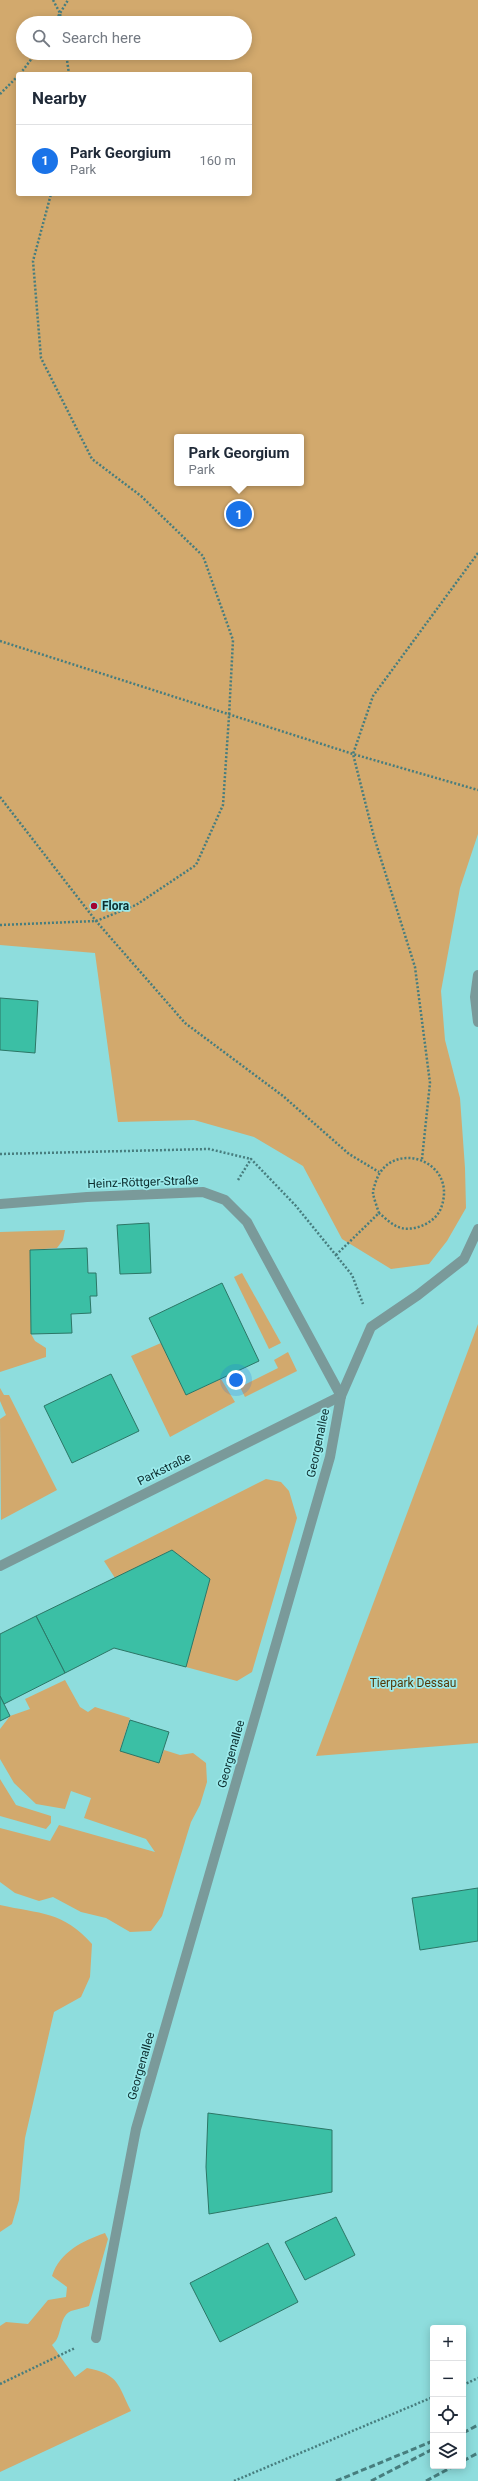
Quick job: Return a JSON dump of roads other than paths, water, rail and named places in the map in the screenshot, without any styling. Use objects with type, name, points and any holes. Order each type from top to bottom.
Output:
[{"type":"street","points":[[478,975],[475,997],[478,1022]]},
{"type":"street","name":"Heinz-Röttger-Straße","points":[[0,1204],[87,1197],[203,1192],[225,1200],[247,1222],[341,1396]]},
{"type":"street","name":"Georgenallee","points":[[96,2338],[136,2129],[330,1457],[341,1396],[371,1327],[418,1295],[464,1259],[478,1229]]},
{"type":"street","name":"Parkstraße","points":[[0,1566],[341,1396]]},
{"type":"railway","points":[[466,2431],[478,2425]]},
{"type":"railway","points":[[336,2481],[430,2442]]},
{"type":"railway","points":[[371,2481],[430,2451]]},
{"type":"railway","points":[[466,2459],[478,2453]]},
{"type":"railway","points":[[426,2481],[448,2469]]},
{"type":"place","name":"Park Georgium","points":[[239,514]]},
{"type":"place","name":"Flora","points":[[94,906]]},
{"type":"park label","name":"Tierpark Dessau","points":[[413,1683]]}]
